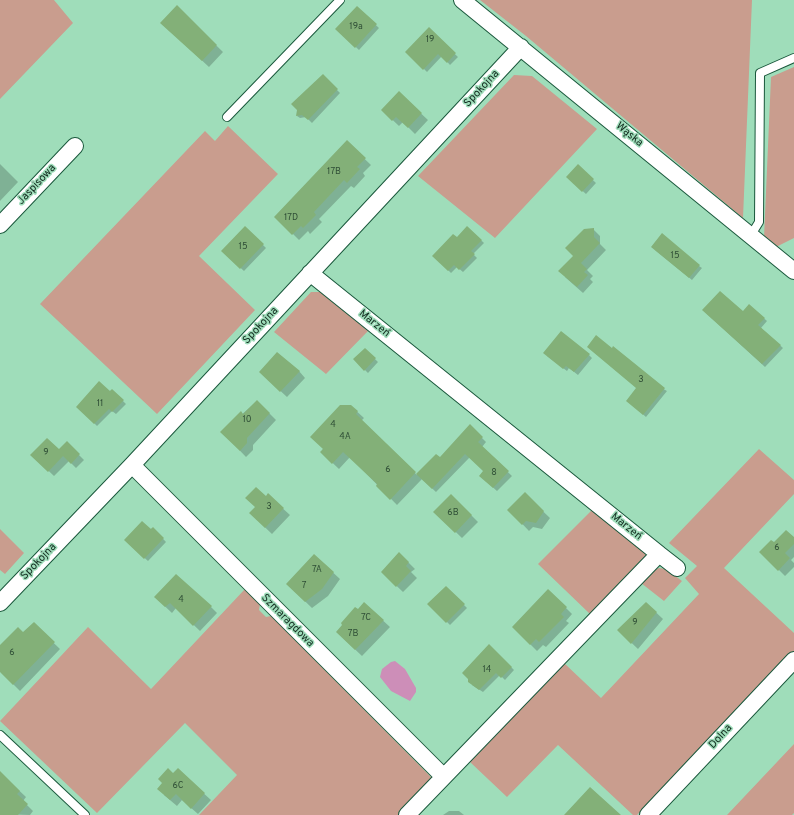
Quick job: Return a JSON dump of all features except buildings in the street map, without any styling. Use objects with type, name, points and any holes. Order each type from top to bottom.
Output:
[{"type":"street","name":"Wąska","points":[[462,0],[794,270]]},
{"type":"street","name":"Spokojna","points":[[0,603],[132,465],[521,47]]},
{"type":"street","name":"Jaspisowa","points":[[0,225],[75,146]]},
{"type":"street","name":"Marzeń","points":[[310,273],[677,568]]},
{"type":"street","name":"Szmaragdowa","points":[[132,465],[443,776]]},
{"type":"street","points":[[407,815],[659,554]]},
{"type":"street","name":"Dolna","points":[[648,815],[794,660]]},
{"type":"lane","points":[[227,117],[340,0]]},
{"type":"lane","points":[[751,235],[758,222],[760,73],[794,58]]},
{"type":"lane","points":[[0,734],[85,815]]},
{"type":"shaded area","points":[[0,0],[54,0],[73,23],[0,99]]},
{"type":"shaded area","points":[[480,0],[752,0],[743,218],[526,36]]},
{"type":"shaded area","points":[[794,67],[794,238],[776,247],[764,238],[771,77]]},
{"type":"shaded area","points":[[514,75],[532,76],[597,129],[495,238],[418,176]]},
{"type":"shaded area","points":[[228,126],[278,174],[199,256],[255,310],[157,414],[40,304],[205,131],[215,141]]},
{"type":"shaded area","points":[[311,292],[322,292],[369,330],[326,374],[274,332]]},
{"type":"shaded area","points":[[759,449],[794,480],[794,494],[724,568],[794,633],[794,652],[637,815],[633,815],[558,745],[507,797],[470,762],[564,663],[601,698],[699,594],[685,578],[697,566],[669,543]]},
{"type":"shaded area","points":[[592,510],[647,554],[590,614],[538,564]]},
{"type":"shaded area","points":[[0,529],[24,553],[5,574],[0,570]]},
{"type":"shaded area","points":[[659,568],[666,569],[682,581],[664,601],[641,583],[654,570]]},
{"type":"shaded area","points":[[245,589],[260,604],[259,610],[266,617],[271,616],[434,780],[400,815],[199,815],[237,775],[185,723],[97,813],[0,721],[88,627],[151,689]]},
{"type":"shaded area","points":[[395,661],[405,669],[416,688],[416,692],[410,701],[391,691],[380,677],[382,669],[391,662]]},
{"type":"shaded area","points":[[794,744],[794,813],[792,815],[727,815]]}]
